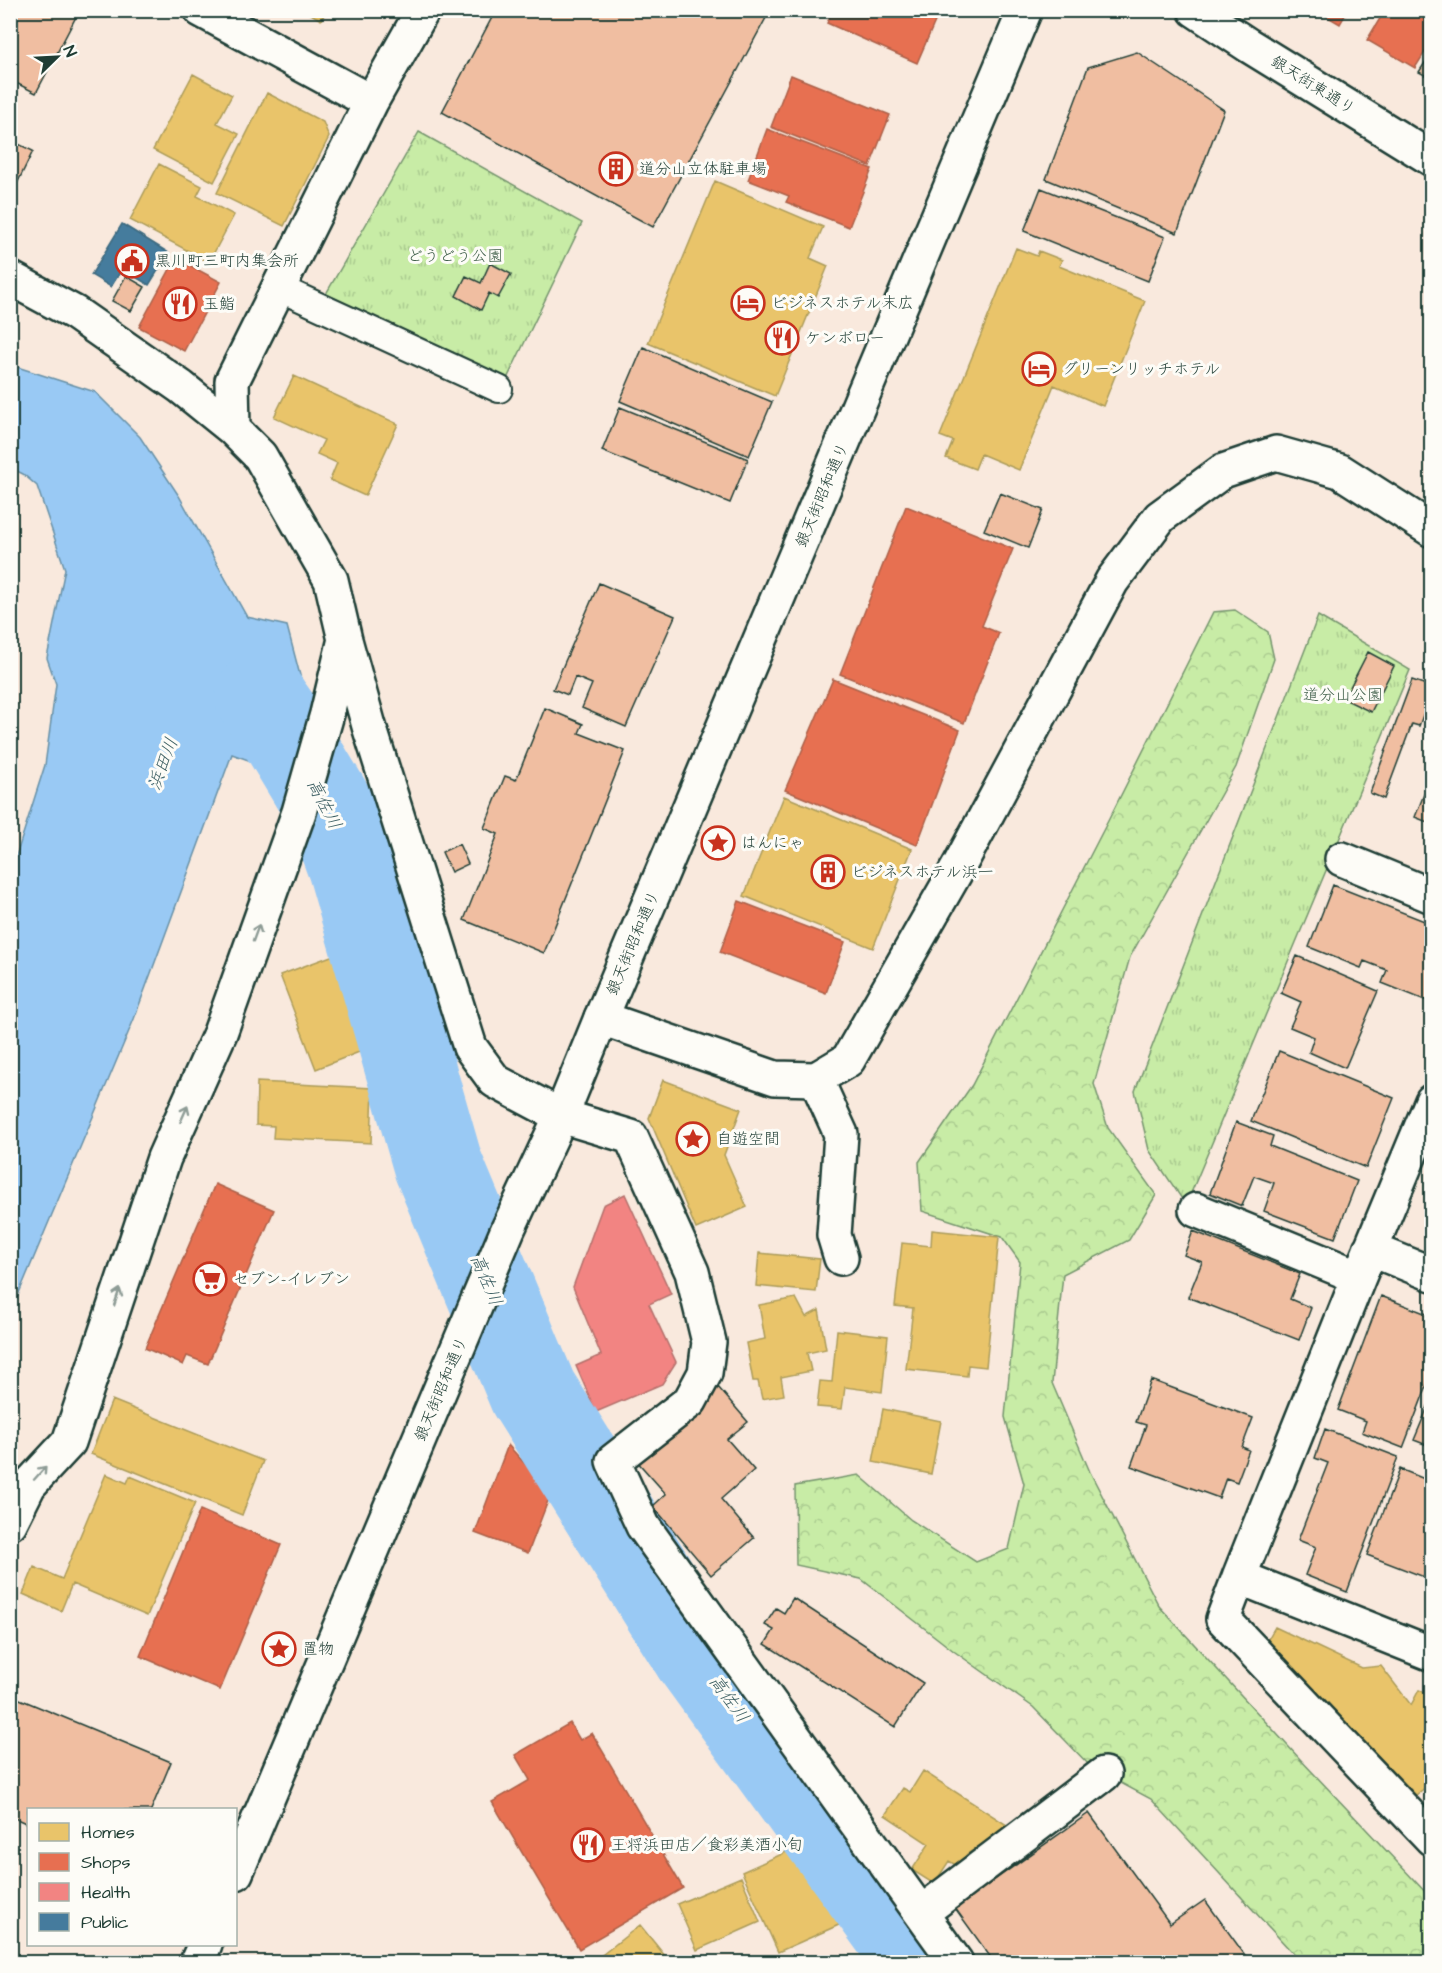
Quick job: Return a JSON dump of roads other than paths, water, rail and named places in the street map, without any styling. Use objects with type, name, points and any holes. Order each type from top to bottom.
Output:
[{"type":"street","points":[[201,10],[371,102]]},
{"type":"street","points":[[233,429],[232,381],[371,102],[423,10]]},
{"type":"street","name":"銀天街昭和通り","points":[[237,1871],[508,1229],[561,1116],[1025,10]]},
{"type":"street","name":"銀天街東通り","points":[[1195,10],[1431,159]]},
{"type":"street","points":[[10,278],[75,313],[181,387],[233,429],[260,456],[331,580],[369,726],[470,1047],[495,1081],[561,1116],[631,1137],[692,1272],[709,1342],[705,1373],[690,1401],[613,1461],[643,1526],[956,1962]]},
{"type":"street","points":[[601,1018],[775,1078],[816,1079],[848,1060],[959,866],[1112,581],[1160,517],[1223,471],[1276,453],[1340,471],[1431,530]]},
{"type":"street","points":[[10,1523],[29,1485],[69,1442],[164,1158],[220,1033],[299,812],[345,640]]},
{"type":"street","points":[[1342,859],[1431,896]]},
{"type":"street","points":[[816,1079],[841,1134],[834,1235],[841,1258]]},
{"type":"street","points":[[1431,1101],[1364,1263],[1223,1619],[1431,1839]]},
{"type":"street","points":[[1196,1210],[1364,1263],[1431,1274]]},
{"type":"street","points":[[1239,1577],[1431,1654]]},
{"type":"street","points":[[921,1913],[1104,1774]]},
{"type":"street","points":[[197,1962],[204,1946]]},
{"type":"lane","points":[[279,288],[499,389]]},
{"type":"water","name":"浜田川","points":[[11,365],[95,392],[140,437],[179,496],[247,617],[287,626],[307,702],[331,775],[323,820],[316,799],[302,780],[232,754],[134,1019],[11,1312],[11,872],[45,765],[56,684],[47,658],[65,569],[37,486],[23,474],[11,468]]},
{"type":"waterway","name":"高佐川","points":[[260,697],[333,814],[352,866],[438,1165],[533,1393],[697,1654],[921,1962]]},
{"type":"place","name":"道分山立体駐車場","points":[[616,169]]},
{"type":"place","name":"黒川町三町内集会所","points":[[132,261]]},
{"type":"place","name":"ビジネスホテル末広","points":[[748,303]]},
{"type":"place","name":"玉鮨","points":[[180,304]]},
{"type":"place","name":"ケンボロー","points":[[782,338]]},
{"type":"place","name":"グリーンリッチホテル","points":[[1039,369]]},
{"type":"place","name":"はんにゃ","points":[[718,843]]},
{"type":"place","name":"ビジネスホテル浜一","points":[[828,872]]},
{"type":"place","name":"自遊空間","points":[[693,1139]]},
{"type":"place","name":"セブン-イレブン","points":[[210,1279]]},
{"type":"place","name":"置物","points":[[279,1649]]},
{"type":"place","name":"王将浜田店／食彩美酒小旬","points":[[588,1845]]},
{"type":"park label","name":"どうどう公園","points":[[455,256]]},
{"type":"park label","name":"道分山公園","points":[[1343,695]]}]
